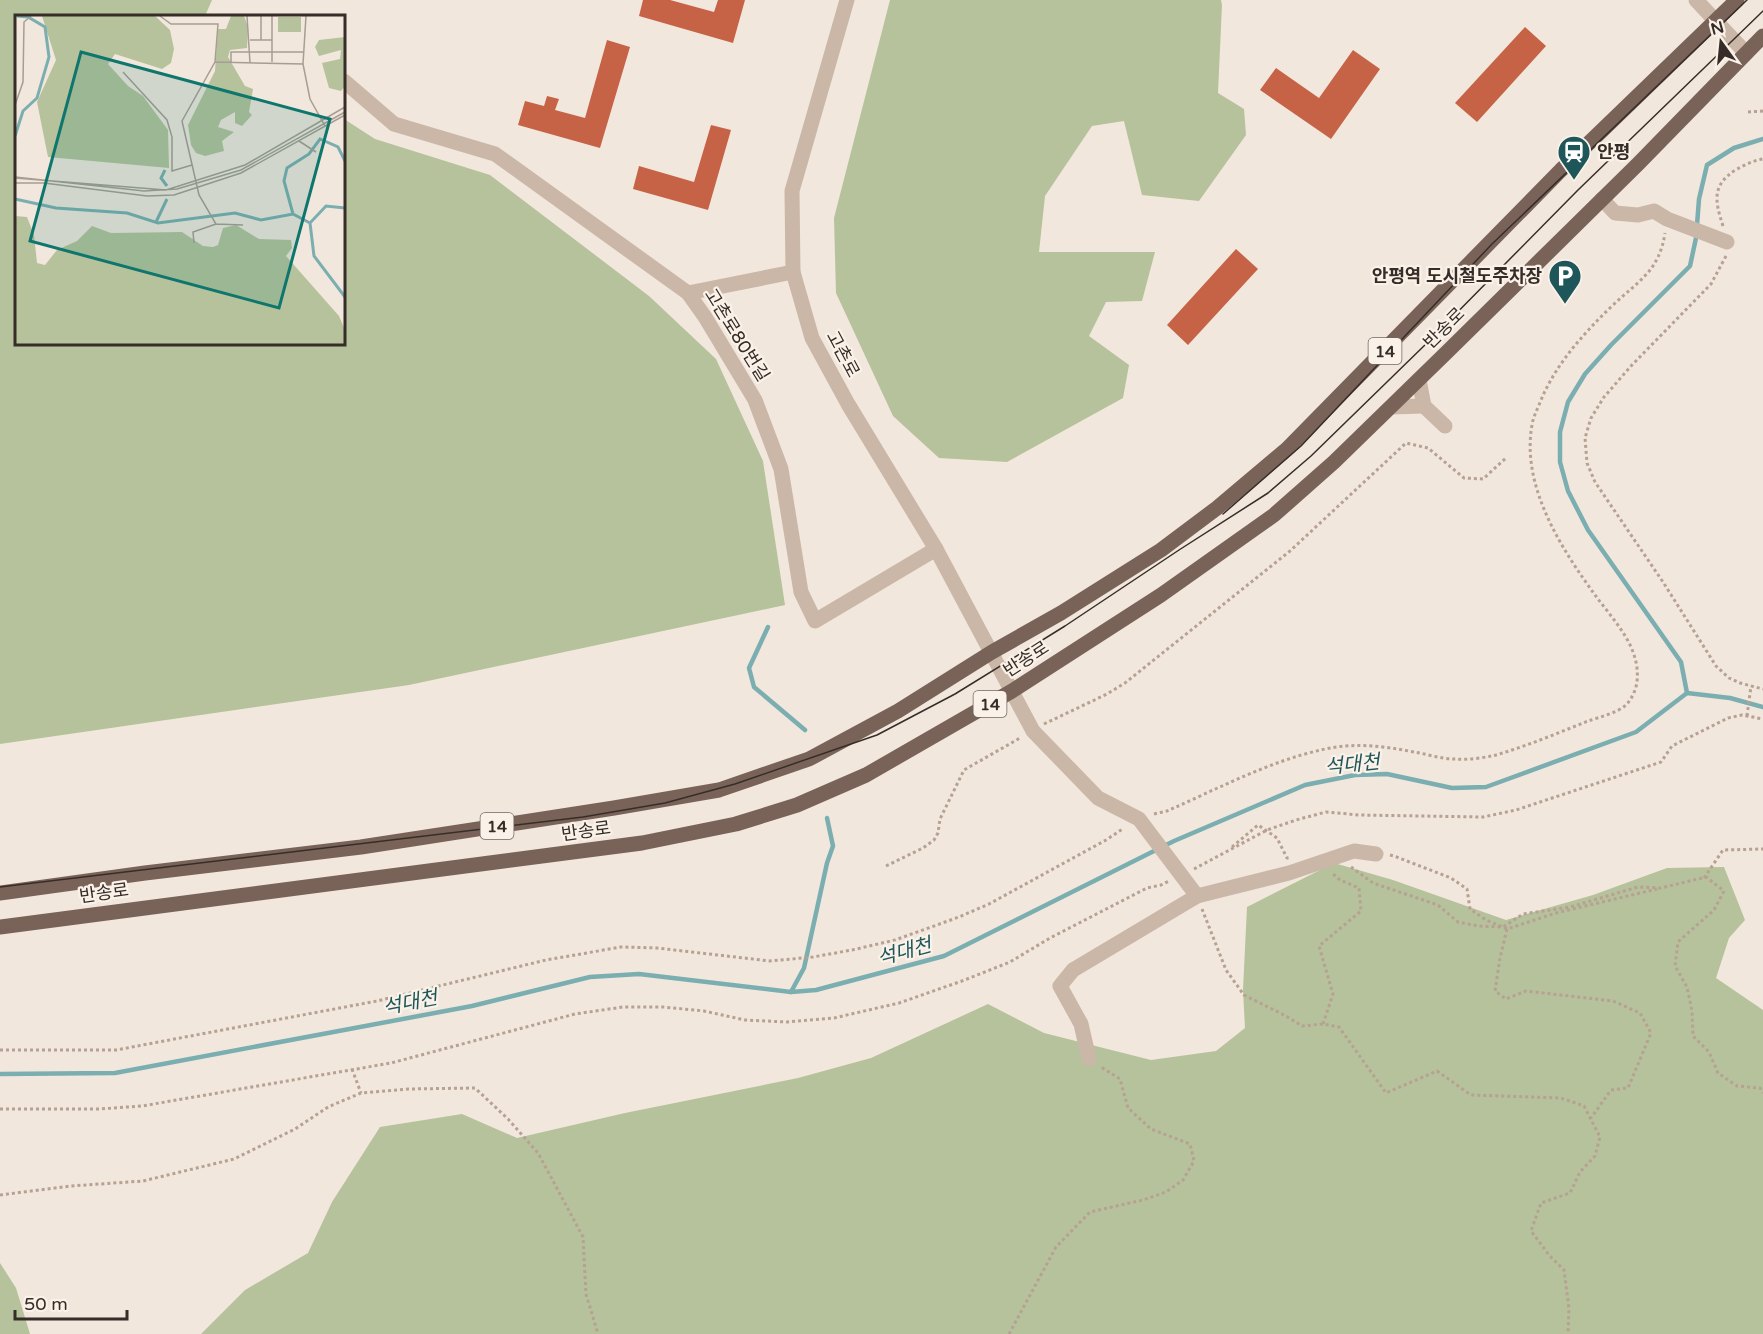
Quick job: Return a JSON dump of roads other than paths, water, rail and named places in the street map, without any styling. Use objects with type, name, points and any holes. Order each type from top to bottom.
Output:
[{"type":"main road","name":"반송로","points":[[0,893],[361,846],[614,808],[719,790],[809,759],[898,711],[992,652],[1061,613],[1161,550],[1216,508],[1287,449],[1562,170],[1737,0]]},
{"type":"main road","name":"반송로","points":[[0,927],[642,843],[736,824],[797,805],[866,775],[1012,691],[1161,595],[1274,515],[1335,462],[1419,380],[1763,36]]},
{"type":"street","name":"고촌로","points":[[847,0],[792,191],[793,273],[812,338],[848,404],[936,549],[1033,731],[1098,798],[1142,822],[1181,869],[1197,896]]},
{"type":"street","points":[[1696,0],[1746,53]]},
{"type":"street","name":"고촌로80번길","points":[[345,82],[394,124],[495,154],[688,293],[755,400],[781,469],[801,592],[815,621],[936,549]]},
{"type":"street","points":[[1602,199],[1615,213],[1638,215],[1654,211],[1670,220],[1721,240]]},
{"type":"street","points":[[688,293],[793,273]]},
{"type":"street","points":[[1419,380],[1424,406],[1445,426]]},
{"type":"street","points":[[1391,406],[1424,406]]},
{"type":"street","points":[[1089,1059],[1081,1024],[1060,986],[1073,970],[1197,896],[1289,873],[1354,851],[1376,854]]},
{"type":"waterway","points":[[1687,693],[1681,662],[1588,530],[1568,491],[1560,462],[1560,432],[1568,402],[1585,374],[1690,266],[1696,238],[1699,199],[1707,165],[1734,148],[1763,139]]},
{"type":"waterway","points":[[768,627],[749,668],[754,687],[805,730]]},
{"type":"waterway","name":"석대천","points":[[0,1074],[115,1073],[472,1006],[590,977],[639,974],[791,992],[816,990],[944,956],[1174,841],[1305,785],[1355,775],[1387,774],[1452,788],[1486,787],[1636,732],[1687,693],[1730,698],[1763,707]]},
{"type":"waterway","points":[[791,992],[804,968],[827,863],[833,846],[827,818]]},
{"type":"tram line","points":[[1223,514],[1301,446],[1492,244],[1747,0]]},
{"type":"tram line","points":[[0,887],[583,817],[665,803],[735,784],[877,735],[955,694],[1065,626],[1268,493],[1311,456],[1428,342],[1578,190],[1763,11]]},
{"type":"place","name":"안평","points":[[1574,181]]},
{"type":"place","name":"안평역 도시철도주차장","points":[[1565,305]]}]
